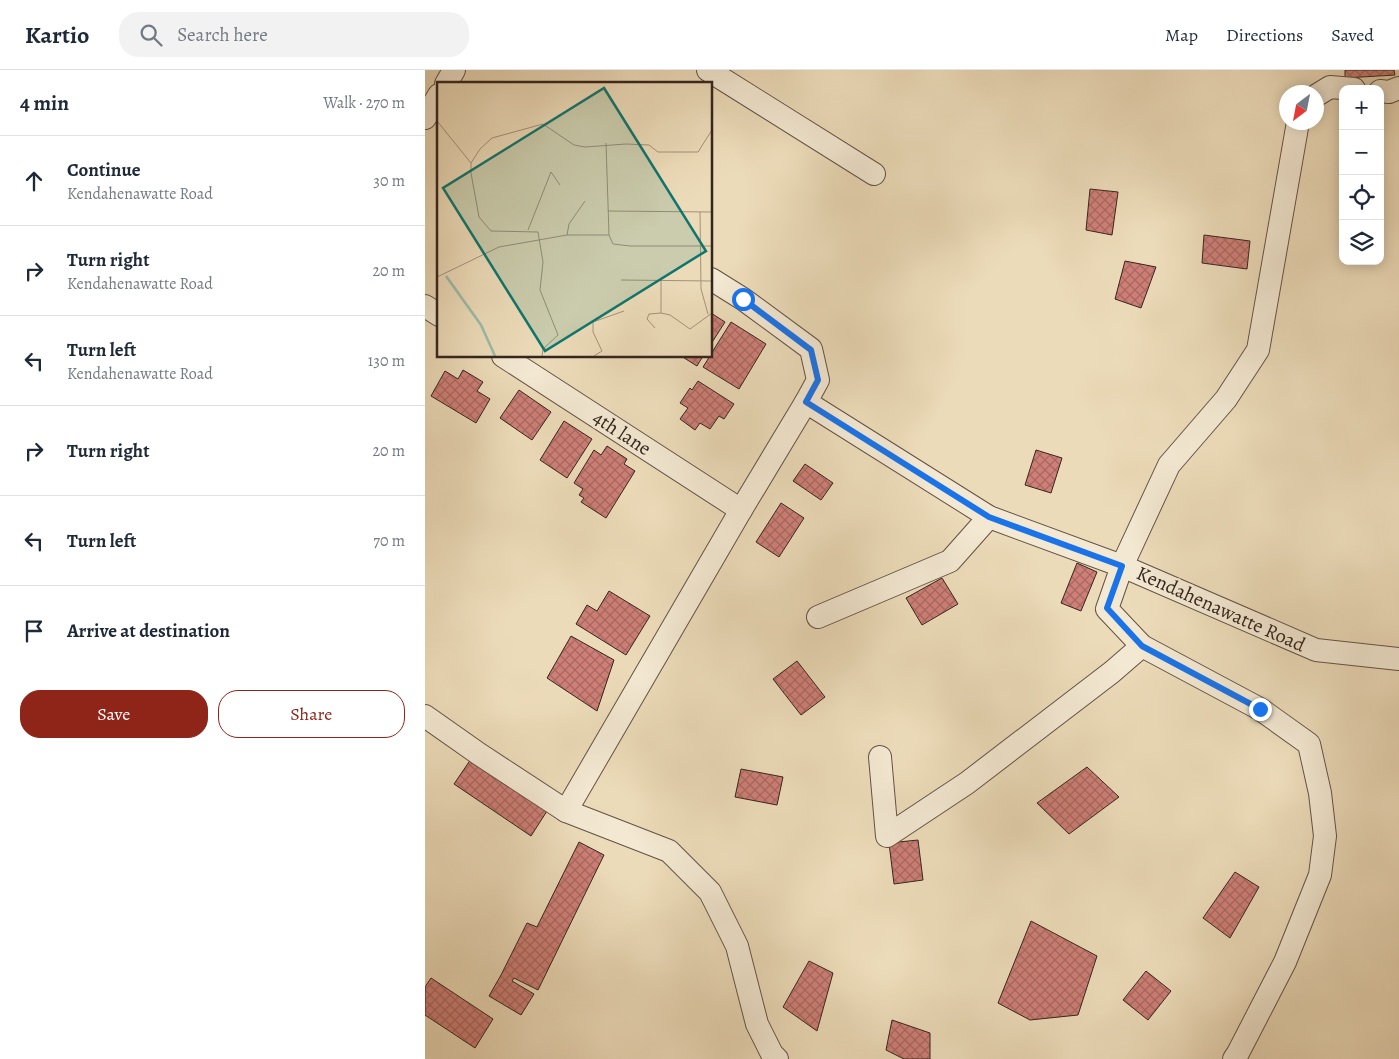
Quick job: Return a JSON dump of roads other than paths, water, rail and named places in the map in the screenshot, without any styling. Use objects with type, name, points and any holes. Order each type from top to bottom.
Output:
[{"type":"street","points":[[447,82],[455,70]]},
{"type":"street","points":[[708,70],[874,174]]},
{"type":"street","points":[[1324,91],[1330,87],[1339,88]]},
{"type":"street","points":[[1384,91],[1389,92],[1399,88]]},
{"type":"street","points":[[1234,1059],[1285,962],[1320,875],[1325,836],[1320,793],[1309,744],[1260,709],[1142,646],[1107,608],[1122,566],[1169,465],[1226,399],[1258,350],[1297,130]]},
{"type":"street","points":[[565,811],[818,380],[811,350],[743,299],[713,280]]},
{"type":"street","points":[[425,306],[437,314]]},
{"type":"street","name":"4th lane","points":[[506,358],[741,510]]},
{"type":"street","name":"Kendahenawatte Road","points":[[806,402],[989,517],[1122,566],[1316,650],[1399,659]]},
{"type":"street","points":[[818,617],[950,561],[989,517]]},
{"type":"street","points":[[880,757],[887,836],[967,783],[1112,672],[1142,646]]},
{"type":"street","points":[[425,716],[565,811],[669,851],[710,892],[737,946],[757,1024],[772,1054],[777,1059]]}]
